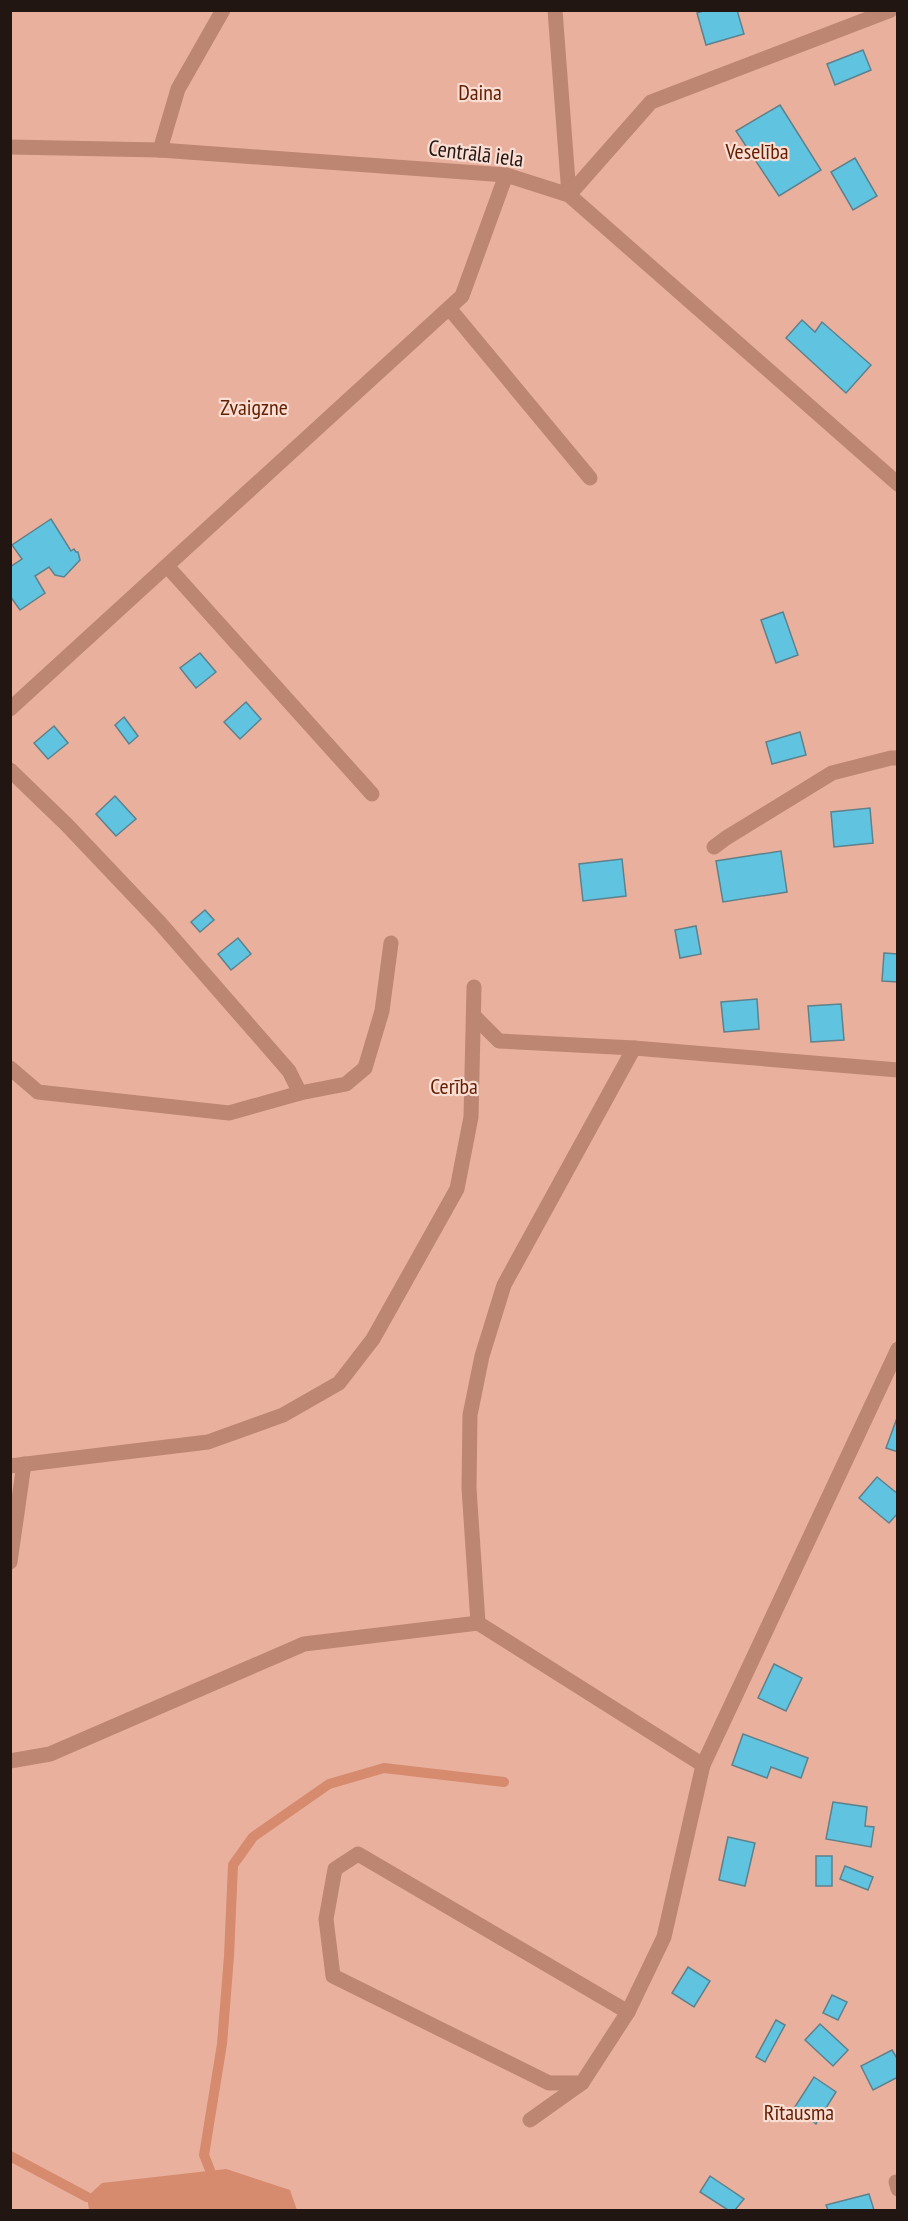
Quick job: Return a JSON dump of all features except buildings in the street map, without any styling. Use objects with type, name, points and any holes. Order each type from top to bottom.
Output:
[{"type":"street","points":[[160,150],[178,88],[223,10]]},
{"type":"street","points":[[555,10],[569,195]]},
{"type":"street","points":[[569,195],[651,102],[891,10]]},
{"type":"street","name":"Centrālā iela","points":[[10,147],[160,150],[506,175],[569,195],[897,484]]},
{"type":"street","points":[[10,709],[462,296],[506,175]]},
{"type":"street","points":[[449,308],[590,478]]},
{"type":"street","points":[[167,566],[372,794]]},
{"type":"street","points":[[714,847],[832,773],[891,758],[897,759]]},
{"type":"street","points":[[10,770],[67,825],[160,923],[289,1071],[300,1093]]},
{"type":"street","points":[[10,1068],[38,1092],[229,1113],[300,1093],[346,1084],[365,1068],[382,1011],[391,943]]},
{"type":"street","points":[[10,1562],[17,1465],[208,1442],[283,1415],[339,1383],[373,1339],[457,1189],[471,1117],[474,987]]},
{"type":"street","points":[[474,1016],[499,1041],[634,1048],[897,1070]]},
{"type":"street","points":[[478,1623],[469,1488],[470,1415],[482,1356],[504,1285],[634,1048]]},
{"type":"street","points":[[530,2120],[582,2083],[628,2012],[664,1936],[703,1765],[897,1349]]},
{"type":"street","points":[[10,1761],[50,1754],[304,1644],[478,1623],[703,1765]]},
{"type":"street","points":[[582,2083],[549,2083],[333,1976],[326,1919],[335,1869],[358,1854],[628,2012]]},
{"type":"green space","name":"Cerība","points":[[11,11],[897,11],[897,2210],[11,2210]]},
{"type":"shaded area","points":[[226,2169],[290,2190],[297,2210],[89,2210],[87,2197],[102,2183]]},
{"type":"waterway","points":[[210,2170],[204,2155],[222,2044],[233,1865],[253,1837],[329,1784],[384,1768],[504,1782]]},
{"type":"waterway","points":[[10,2156],[87,2197]]},
{"type":"park label","name":"Daina","points":[[480,92]]},
{"type":"park label","name":"Veselība","points":[[757,151]]},
{"type":"park label","name":"Zvaigzne","points":[[254,407]]},
{"type":"park label","name":"Rītausma","points":[[799,2112]]}]
